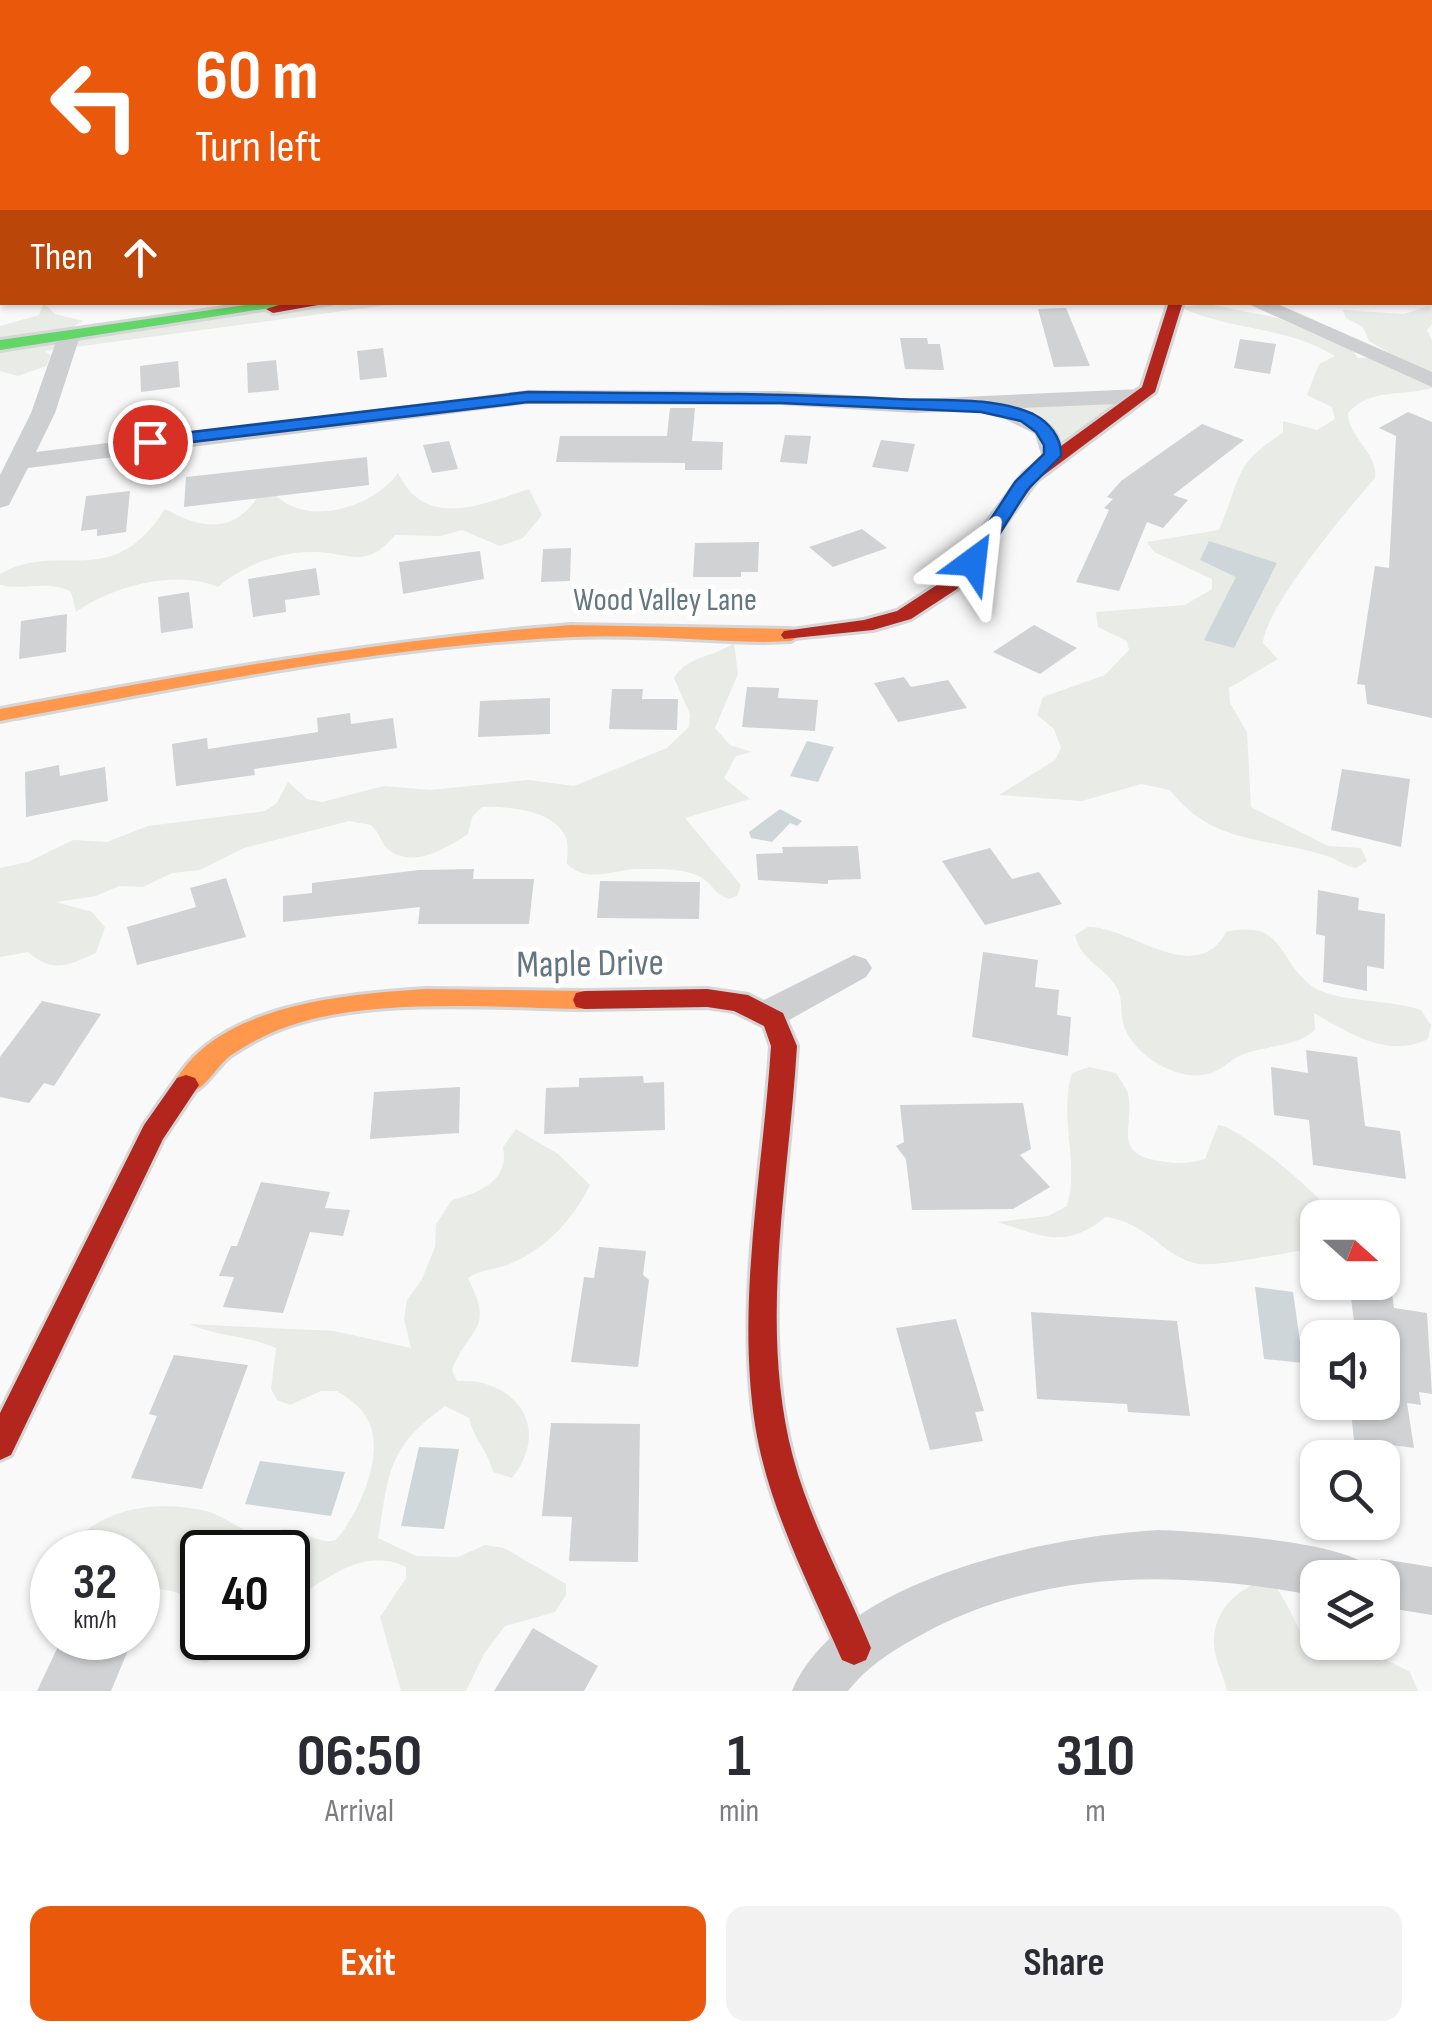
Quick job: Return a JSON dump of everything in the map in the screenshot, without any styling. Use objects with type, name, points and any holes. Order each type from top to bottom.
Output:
[{"type":"street","points":[[0,345],[289,305]]},
{"type":"street","points":[[965,406],[1141,396],[1151,385],[1175,305]]},
{"type":"street","points":[[1261,305],[1432,380]]},
{"type":"street","points":[[0,500],[22,461],[64,360],[69,336]]},
{"type":"street","name":"Wood Valley Lane","points":[[0,715],[414,646],[578,631],[818,632],[880,622],[925,605],[963,575],[1021,486],[1052,456],[1141,396]]},
{"type":"street","points":[[22,461],[528,397],[794,398],[965,406],[1013,413],[1035,422],[1050,437],[1052,456]]},
{"type":"street","points":[[854,968],[769,1014],[779,1027],[784,1046],[764,1350],[771,1426],[789,1494],[854,1648]]},
{"type":"street","name":"Maple Drive","points":[[0,1445],[162,1117],[195,1071],[234,1038],[312,1008],[390,1002],[707,998],[740,1002],[769,1014]]},
{"type":"street","points":[[816,1691],[854,1648],[920,1610],[991,1581],[1054,1564],[1124,1556],[1204,1555],[1300,1570]]},
{"type":"street","points":[[1400,1586],[1432,1591]]},
{"type":"shaded area","points":[[46,305],[55,314],[83,321],[72,327],[275,305],[387,305],[45,351],[51,356],[46,366],[18,376],[0,371],[0,326],[39,315]]},
{"type":"shaded area","points":[[675,305],[830,305],[743,307]]},
{"type":"shaded area","points":[[1212,305],[1278,318],[1354,351],[1357,358],[1396,357],[1369,341],[1363,327],[1346,318],[1343,310],[1404,314],[1432,305],[1432,324],[1427,330],[1432,341],[1432,388],[1377,396],[1348,413],[1353,430],[1372,460],[1375,478],[1310,558],[1278,606],[1263,643],[1278,659],[1229,688],[1230,703],[1247,732],[1251,807],[1328,846],[1361,848],[1367,861],[1356,868],[1327,856],[1222,830],[1186,808],[1170,790],[1141,784],[1082,801],[999,795],[1055,760],[1061,748],[1054,729],[1037,715],[1043,697],[1105,675],[1129,650],[1127,641],[1098,627],[1096,612],[1185,605],[1212,589],[1212,579],[1154,552],[1147,542],[1219,530],[1240,474],[1255,454],[1283,433],[1283,421],[1317,430],[1335,419],[1332,407],[1307,395],[1319,364],[1335,356],[1297,339],[1180,307]]},
{"type":"shaded area","points":[[1141,396],[1052,456],[1050,437],[996,410]]},
{"type":"shaded area","points":[[398,473],[409,491],[423,502],[439,507],[474,506],[529,489],[542,515],[523,538],[500,546],[462,530],[440,536],[395,535],[366,556],[289,554],[251,566],[218,587],[183,580],[145,583],[108,595],[76,612],[71,592],[63,588],[0,585],[0,574],[22,565],[105,558],[125,550],[145,535],[165,509],[197,522],[224,523],[247,510],[266,482],[278,498],[294,507],[332,511],[370,497]]},
{"type":"shaded area","points":[[1209,541],[1277,563],[1234,648],[1204,640],[1236,577],[1200,560]]},
{"type":"shaded area","points":[[734,643],[738,674],[715,728],[730,745],[752,752],[736,756],[724,778],[750,799],[685,818],[741,885],[737,896],[729,899],[699,876],[683,871],[632,869],[584,874],[567,864],[566,838],[552,821],[517,809],[482,807],[472,817],[468,834],[420,857],[390,851],[371,825],[349,821],[244,848],[200,870],[172,873],[143,887],[119,886],[96,896],[56,902],[92,912],[105,927],[96,953],[61,965],[45,963],[28,952],[0,957],[0,868],[28,862],[73,840],[107,842],[148,826],[265,811],[277,803],[288,782],[307,799],[322,802],[384,786],[430,790],[529,780],[574,786],[667,748],[689,727],[690,714],[674,678],[686,665]]},
{"type":"shaded area","points":[[807,741],[834,747],[818,782],[790,776]]},
{"type":"shaded area","points":[[780,809],[802,821],[797,826],[790,823],[772,842],[751,838],[749,832]]},
{"type":"shaded area","points":[[1088,927],[1105,929],[1180,955],[1197,955],[1213,948],[1226,932],[1260,932],[1279,945],[1302,978],[1325,993],[1421,1010],[1431,1025],[1428,1039],[1384,1045],[1314,1013],[1315,1030],[1299,1040],[1244,1054],[1211,1073],[1186,1075],[1172,1071],[1148,1057],[1129,1037],[1117,988],[1078,944],[1075,935]]},
{"type":"shaded area","points":[[1089,1067],[1116,1073],[1128,1094],[1130,1145],[1144,1157],[1177,1163],[1205,1159],[1218,1125],[1244,1137],[1280,1164],[1319,1200],[1300,1200],[1300,1251],[1204,1264],[1182,1258],[1132,1225],[1106,1217],[1066,1237],[1042,1235],[997,1222],[1048,1216],[1067,1206],[1071,1173],[1067,1107],[1072,1073]]},
{"type":"shaded area","points":[[516,1129],[558,1154],[590,1185],[567,1220],[537,1249],[512,1263],[468,1278],[480,1319],[452,1370],[457,1381],[496,1388],[522,1410],[529,1441],[524,1459],[512,1478],[493,1472],[469,1418],[445,1406],[411,1435],[401,1449],[389,1478],[378,1538],[416,1556],[458,1557],[485,1545],[504,1548],[566,1584],[566,1595],[555,1612],[505,1626],[484,1654],[466,1691],[401,1691],[380,1617],[406,1578],[406,1567],[390,1561],[359,1563],[310,1589],[310,1536],[336,1540],[368,1481],[374,1446],[363,1413],[337,1391],[321,1391],[290,1405],[277,1400],[271,1389],[276,1348],[189,1324],[334,1331],[411,1348],[404,1319],[407,1300],[422,1279],[435,1247],[436,1224],[452,1200],[491,1183],[502,1168],[503,1147]]},
{"type":"shaded area","points":[[1255,1287],[1293,1292],[1300,1363],[1264,1359]]},
{"type":"shaded area","points":[[419,1447],[459,1449],[444,1529],[401,1526]]},
{"type":"shaded area","points":[[260,1461],[345,1472],[331,1516],[245,1504]]},
{"type":"shaded area","points":[[167,1506],[206,1511],[246,1530],[180,1530],[180,1594],[160,1589],[160,1530],[87,1530],[128,1510]]},
{"type":"shaded area","points":[[1269,1579],[1300,1629],[1300,1660],[1387,1660],[1410,1672],[1418,1691],[1227,1691],[1215,1651],[1217,1621],[1237,1594]]},
{"type":"building","points":[[1066,308],[1090,366],[1054,367],[1038,309]]},
{"type":"building","points":[[900,338],[927,338],[928,344],[940,344],[944,370],[905,369]]},
{"type":"building","points":[[1240,339],[1276,344],[1270,374],[1234,368]]},
{"type":"building","points":[[383,348],[387,377],[360,380],[357,351]]},
{"type":"building","points":[[276,360],[279,390],[248,393],[247,363]]},
{"type":"building","points":[[178,361],[180,387],[141,392],[140,366]]},
{"type":"building","points":[[670,408],[695,408],[692,441],[723,442],[722,470],[685,470],[685,463],[556,462],[560,436],[667,436]]},
{"type":"building","points":[[1408,412],[1432,422],[1432,718],[1367,704],[1365,685],[1357,684],[1375,566],[1389,568],[1396,436],[1379,428]]},
{"type":"building","points":[[1202,424],[1244,440],[1173,495],[1188,500],[1163,528],[1147,522],[1119,591],[1076,582],[1109,510],[1104,508],[1113,499],[1107,497],[1121,481]]},
{"type":"building","points":[[785,435],[811,436],[807,464],[780,462]]},
{"type":"building","points":[[881,440],[915,444],[908,472],[872,467]]},
{"type":"building","points":[[449,441],[458,469],[432,473],[423,445]]},
{"type":"building","points":[[367,457],[369,485],[184,507],[186,477]]},
{"type":"building","points":[[130,491],[126,532],[97,536],[97,529],[81,531],[86,496]]},
{"type":"building","points":[[862,529],[887,548],[833,567],[809,547]]},
{"type":"building","points":[[759,542],[758,572],[741,572],[741,577],[693,577],[695,543]]},
{"type":"building","points":[[571,548],[570,581],[541,582],[543,549]]},
{"type":"building","points":[[480,551],[484,579],[403,594],[399,562]]},
{"type":"building","points":[[316,568],[320,595],[285,600],[286,612],[253,617],[248,579]]},
{"type":"building","points":[[189,592],[193,628],[161,633],[158,597]]},
{"type":"building","points":[[67,614],[66,652],[19,659],[21,621]]},
{"type":"building","points":[[1034,625],[1077,648],[1040,674],[993,652]]},
{"type":"building","points":[[904,677],[911,687],[948,680],[967,708],[898,722],[874,683]]},
{"type":"building","points":[[747,687],[779,688],[778,698],[818,700],[815,731],[742,727]]},
{"type":"building","points":[[612,689],[643,689],[642,699],[678,699],[677,730],[609,729]]},
{"type":"building","points":[[550,698],[550,734],[478,737],[480,701]]},
{"type":"building","points":[[350,713],[351,724],[393,718],[397,748],[254,769],[255,775],[176,786],[172,744],[207,738],[208,749],[318,732],[317,718]]},
{"type":"building","points":[[59,765],[60,776],[105,767],[108,801],[26,817],[25,772]]},
{"type":"building","points":[[1342,769],[1410,779],[1401,847],[1331,830]]},
{"type":"building","points":[[858,846],[861,879],[828,880],[828,884],[758,880],[756,854],[783,853],[782,847]]},
{"type":"building","points":[[990,848],[1012,879],[1039,872],[1062,904],[985,925],[942,861]]},
{"type":"building","points":[[474,869],[473,879],[534,879],[529,924],[418,924],[420,907],[283,922],[283,896],[312,893],[312,883],[419,870]]},
{"type":"building","points":[[226,878],[246,937],[137,965],[127,927],[196,907],[190,888]]},
{"type":"building","points":[[600,881],[700,882],[699,919],[597,918]]},
{"type":"building","points":[[1318,890],[1359,898],[1358,910],[1385,914],[1384,969],[1367,966],[1367,991],[1323,982],[1325,936],[1316,934]]},
{"type":"building","points":[[983,952],[1038,960],[1035,987],[1059,990],[1057,1015],[1071,1017],[1068,1056],[972,1037]]},
{"type":"building","points":[[42,1001],[101,1014],[54,1086],[44,1083],[29,1103],[0,1097],[0,1057]]},
{"type":"building","points":[[1306,1050],[1357,1057],[1365,1126],[1400,1131],[1406,1179],[1313,1165],[1309,1120],[1274,1115],[1271,1067],[1308,1073]]},
{"type":"building","points":[[643,1076],[644,1083],[664,1082],[665,1130],[544,1134],[546,1088],[579,1087],[579,1078]]},
{"type":"building","points":[[460,1087],[459,1133],[370,1139],[374,1092]]},
{"type":"building","points":[[1023,1103],[1031,1149],[1020,1155],[1050,1187],[1013,1209],[912,1210],[906,1159],[896,1146],[904,1142],[900,1105]]},
{"type":"building","points":[[261,1182],[330,1192],[325,1208],[350,1210],[343,1236],[310,1232],[283,1313],[223,1307],[234,1277],[219,1276],[231,1246],[237,1246]]},
{"type":"building","points":[[599,1247],[646,1251],[643,1275],[649,1280],[638,1367],[571,1362],[584,1277],[594,1278]]},
{"type":"building","points":[[1351,1300],[1393,1300],[1394,1308],[1427,1313],[1432,1394],[1419,1392],[1421,1405],[1407,1403],[1414,1448],[1400,1446],[1400,1440],[1354,1440],[1352,1420],[1400,1420],[1400,1320],[1354,1320]]},
{"type":"building","points":[[1031,1312],[1177,1321],[1190,1416],[1128,1412],[1127,1404],[1037,1399]]},
{"type":"building","points":[[956,1319],[984,1411],[975,1412],[983,1441],[930,1450],[896,1328]]},
{"type":"building","points":[[174,1355],[248,1365],[202,1489],[131,1478],[157,1416],[149,1414]]},
{"type":"building","points":[[551,1423],[640,1424],[638,1562],[569,1561],[572,1517],[542,1516]]},
{"type":"building","points":[[533,1628],[598,1666],[584,1691],[494,1691]]},
{"type":"building","points":[[52,1660],[124,1660],[111,1691],[37,1691]]},
{"type":"traffic: fast","points":[[0,345],[280,305]]},
{"type":"traffic: slow","points":[[0,715],[284,664],[427,644],[598,630],[791,635]]},
{"type":"traffic: slow","points":[[186,1085],[219,1050],[263,1026],[313,1010],[427,999],[585,1000]]},
{"type":"traffic: jam","points":[[273,309],[304,305]]},
{"type":"traffic: jam","points":[[791,635],[866,626],[904,615],[950,585],[1030,477],[1149,389],[1175,305]]},
{"type":"traffic: jam","points":[[585,1000],[707,998],[739,1002],[774,1020],[784,1046],[764,1284],[765,1380],[771,1427],[786,1484],[854,1648]]},
{"type":"traffic: jam","points":[[0,1445],[153,1133],[186,1085]]},
{"type":"route","points":[[150,442],[528,397],[780,398],[965,406],[1013,413],[1042,428],[1053,445],[1052,456],[1021,486],[973,562]]}]
